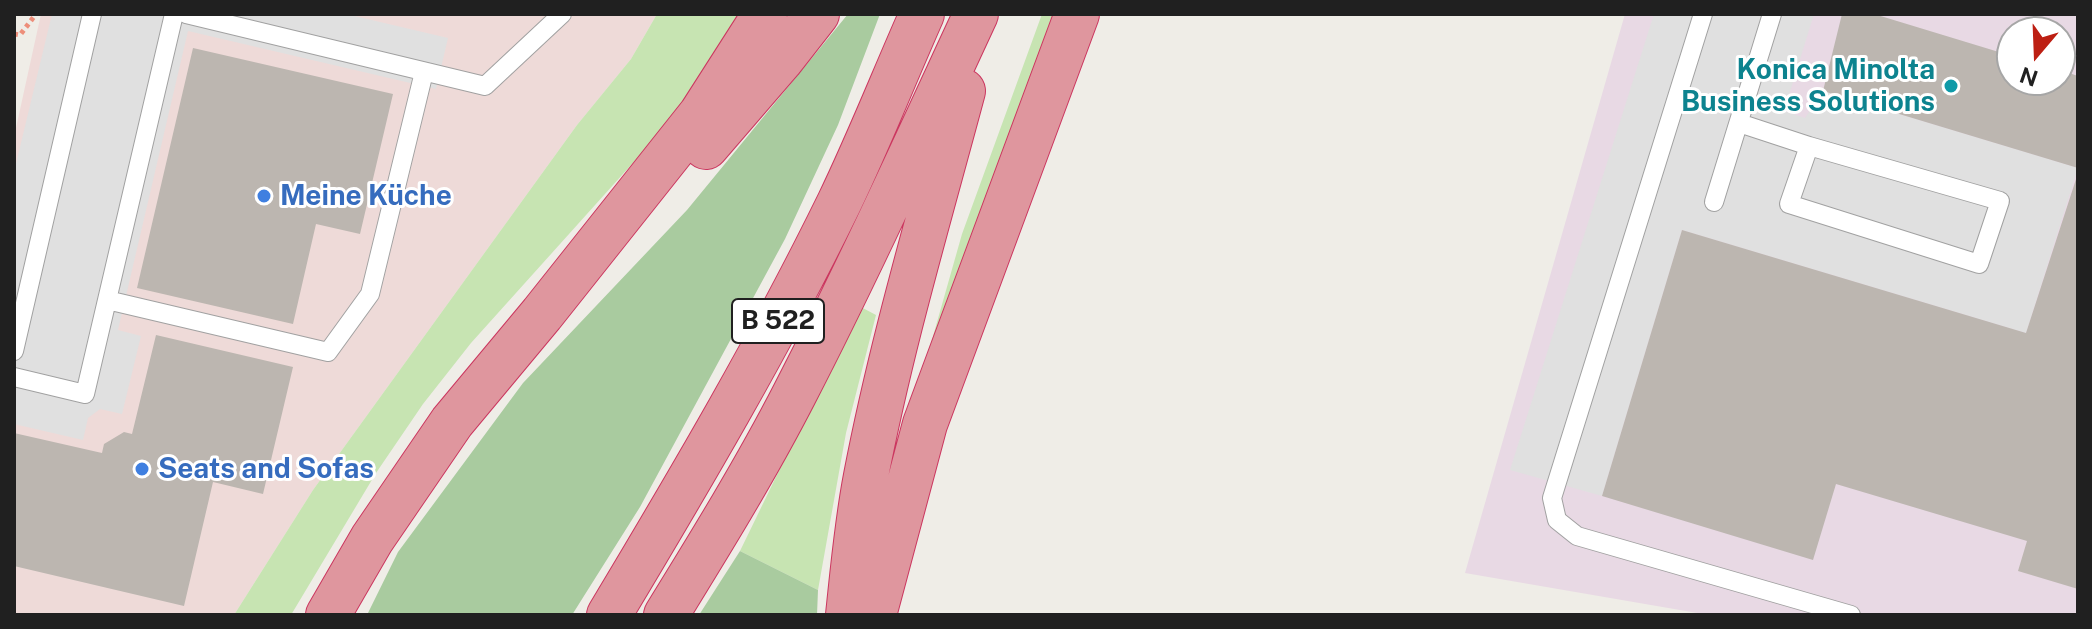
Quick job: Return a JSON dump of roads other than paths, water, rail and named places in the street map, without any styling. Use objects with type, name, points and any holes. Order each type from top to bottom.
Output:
[{"type":"highway","points":[[328,615],[372,539],[452,422],[701,114],[765,14]]},
{"type":"highway","points":[[542,314],[715,137],[817,14]]},
{"type":"highway","name":"B 522","points":[[609,615],[757,361],[839,201],[922,14]]},
{"type":"highway","name":"B 522","points":[[666,615],[739,495],[794,396],[976,14]]},
{"type":"highway","points":[[848,615],[866,477],[884,394],[983,14]]},
{"type":"highway","points":[[874,615],[925,424],[1077,14]]},
{"type":"lane","points":[[14,351],[92,14]]},
{"type":"lane","points":[[14,377],[85,394],[174,14]]},
{"type":"lane","points":[[186,14],[485,86],[562,14]]},
{"type":"lane","points":[[1703,14],[1552,498],[1557,520],[1577,536],[1851,615]]},
{"type":"lane","points":[[1714,202],[1772,14]]},
{"type":"lane","points":[[107,300],[328,352],[370,294],[424,72]]},
{"type":"lane","points":[[1739,123],[2000,201],[1979,264],[1789,204],[1809,146]]},
{"type":"place","name":"Konica Minolta Business Solutions","points":[[1951,86]]},
{"type":"place","name":"Meine Küche","points":[[264,196]]},
{"type":"place","name":"Seats and Sofas","points":[[142,469]]}]
